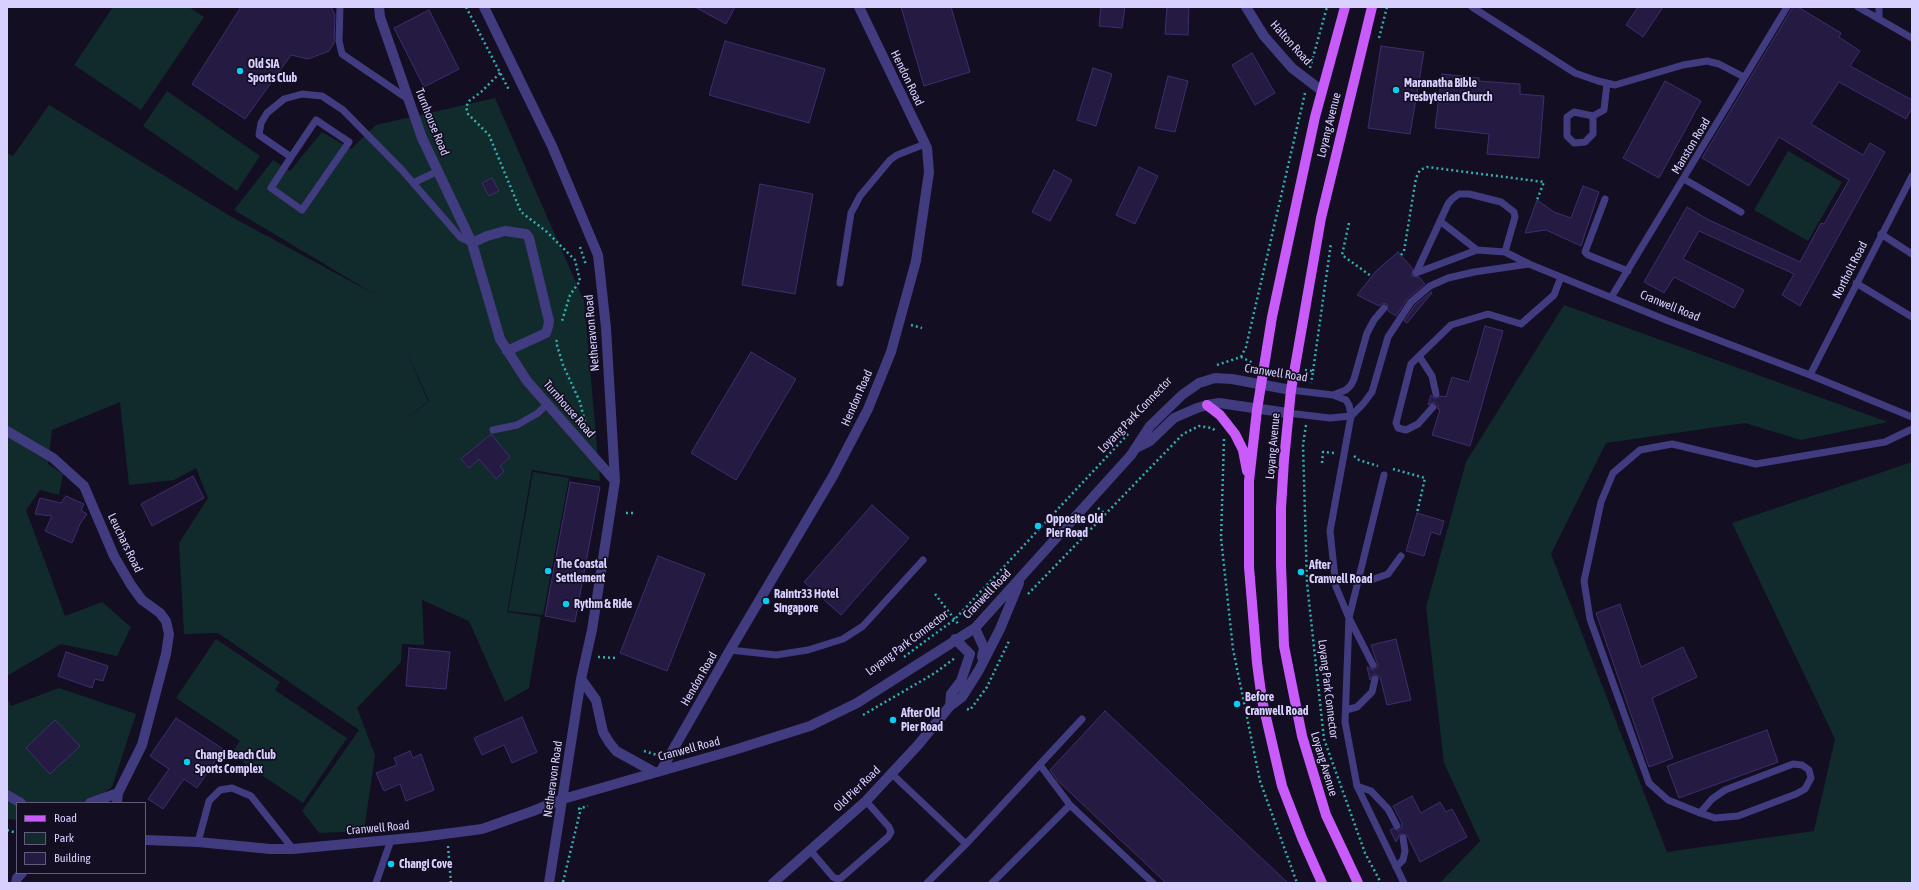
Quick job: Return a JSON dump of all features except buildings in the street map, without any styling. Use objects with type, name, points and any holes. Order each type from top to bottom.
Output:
[{"type":"main road","name":"Loyang Avenue","points":[[1322,883],[1302,838],[1282,786],[1262,700],[1257,663],[1249,567],[1249,480],[1257,410],[1273,310],[1322,91],[1345,7]]},
{"type":"main road","name":"Loyang Avenue","points":[[1358,883],[1324,808],[1302,736],[1284,646],[1281,566],[1281,508],[1288,413],[1294,369],[1327,188],[1372,7]]},
{"type":"main road","points":[[1208,405],[1220,416],[1235,434],[1243,450],[1249,480]]},
{"type":"street","name":"Turnhouse Road","points":[[379,7],[380,17],[422,138],[472,243],[500,339],[528,381],[615,481]]},
{"type":"street","name":"Netheravon Road","points":[[484,7],[552,146],[598,255],[606,328],[615,481],[596,604],[581,679],[549,883]]},
{"type":"street","name":"Hendon Road","points":[[658,771],[671,754],[730,650],[834,476],[868,409],[891,352],[916,261],[929,172],[925,144],[859,7]]},
{"type":"street","name":"Halton Road","points":[[1246,7],[1264,36],[1292,68],[1322,91]]},
{"type":"street","points":[[472,243],[487,236],[505,231],[526,234],[529,238],[549,321],[548,327],[546,333],[507,351]]},
{"type":"street","name":"Cranwell Road","points":[[146,840],[198,842],[270,849],[293,849],[391,840],[482,829],[563,799],[734,750],[810,726],[857,703],[955,639],[975,628],[1138,447],[1144,433],[1156,419],[1182,395],[1199,383],[1215,378],[1232,379],[1291,390]]},
{"type":"street","name":"Cranwell Road","points":[[1138,447],[1150,441],[1174,418],[1208,405],[1219,403],[1257,410],[1288,413]]},
{"type":"street","name":"Leuchars Road","points":[[7,431],[53,458],[84,486],[114,556],[131,585],[142,600],[160,612],[166,621],[169,634],[166,654],[142,745],[117,798]]},
{"type":"street","name":"Old Pier Road","points":[[773,883],[866,801],[892,774],[950,706],[962,697],[979,670],[1000,629],[1021,578]]},
{"type":"street","name":"Old Pier Road","points":[[975,628],[984,648],[979,670]]},
{"type":"street","name":"Old Pier Road","points":[[950,706],[951,694],[961,681],[970,654],[955,639]]},
{"type":"street","points":[[581,679],[596,700],[603,732],[616,751],[658,771]]},
{"type":"street","points":[[7,795],[19,802]]},
{"type":"street","points":[[95,802],[117,798]]},
{"type":"lane","points":[[340,7],[339,41],[342,54],[408,99]]},
{"type":"lane","points":[[1472,7],[1575,73],[1607,83],[1615,85],[1683,65],[1707,62],[1718,64],[1744,77]]},
{"type":"lane","name":"Manston Road","points":[[1612,296],[1684,179],[1786,7]]},
{"type":"lane","points":[[1858,7],[1912,38]]},
{"type":"lane","points":[[1879,7],[1879,19]]},
{"type":"lane","points":[[1593,116],[1593,134],[1585,142],[1574,143],[1567,136],[1567,117],[1574,112],[1593,116],[1604,110],[1607,83]]},
{"type":"lane","points":[[292,157],[259,135],[261,123],[267,113],[284,100],[302,94],[322,96],[343,110],[413,183],[460,237],[472,243]]},
{"type":"lane","points":[[316,120],[349,142],[302,210],[271,188],[292,157],[316,120]]},
{"type":"lane","points":[[840,283],[851,213],[860,196],[890,160],[897,155],[925,144]]},
{"type":"lane","points":[[413,183],[438,170]]},
{"type":"lane","name":"Northolt Road","points":[[1810,374],[1912,176]]},
{"type":"lane","points":[[1684,179],[1741,212]]},
{"type":"lane","points":[[1477,250],[1440,221],[1452,199],[1460,194],[1469,194],[1502,202],[1510,206],[1515,217],[1505,252]]},
{"type":"lane","points":[[1605,200],[1586,252],[1588,255],[1628,271]]},
{"type":"lane","name":"Cranwell Road","points":[[1440,221],[1416,273],[1477,250],[1505,252],[1529,264],[1612,296],[1666,320],[1810,374],[1912,417]]},
{"type":"lane","points":[[1881,234],[1912,254]]},
{"type":"lane","points":[[1351,416],[1372,392],[1388,337],[1412,302],[1430,286],[1448,278],[1474,272],[1529,264]]},
{"type":"lane","points":[[1433,407],[1418,424],[1406,430],[1398,428],[1396,423],[1411,364],[1451,325],[1488,314],[1521,324],[1554,295],[1561,277]]},
{"type":"lane","points":[[1856,283],[1912,317]]},
{"type":"lane","points":[[1333,395],[1340,393],[1351,386],[1367,333],[1374,320],[1384,308]]},
{"type":"lane","points":[[1420,356],[1432,376],[1436,394]]},
{"type":"lane","name":"Cranwell Road","points":[[1291,390],[1333,395]]},
{"type":"lane","points":[[1333,395],[1346,400],[1350,405],[1351,416],[1330,531],[1336,586],[1349,618],[1373,666]]},
{"type":"lane","points":[[493,430],[517,425],[538,412],[547,404]]},
{"type":"lane","name":"Cranwell Road","points":[[1288,413],[1330,418],[1351,416]]},
{"type":"lane","points":[[1700,813],[1712,799],[1725,790],[1793,764],[1802,765],[1809,770],[1811,778],[1805,789],[1796,794],[1738,816],[1715,818],[1700,813],[1668,800],[1649,784],[1590,619],[1584,581],[1601,502],[1613,472],[1640,450],[1672,444],[1756,464],[1885,442],[1912,429]]},
{"type":"lane","points":[[1384,475],[1349,618],[1345,722],[1357,786],[1404,883]]},
{"type":"lane","points":[[1359,578],[1371,580],[1388,574],[1401,556]]},
{"type":"lane","points":[[730,650],[776,655],[808,650],[843,639],[862,626],[923,560]]},
{"type":"lane","points":[[1346,710],[1357,707],[1372,692],[1376,679]]},
{"type":"lane","points":[[927,883],[966,844],[1082,719]]},
{"type":"lane","points":[[1040,765],[1070,805],[1153,883]]},
{"type":"lane","points":[[892,774],[966,844]]},
{"type":"lane","points":[[1357,786],[1371,791],[1388,809],[1397,826]]},
{"type":"lane","points":[[198,842],[209,801],[220,790],[232,788],[252,796],[293,849]]},
{"type":"lane","points":[[810,850],[833,877],[837,879],[841,878],[888,837],[891,832],[889,827],[866,801]]},
{"type":"lane","points":[[992,883],[1070,805]]},
{"type":"lane","points":[[1396,867],[1403,860],[1405,851],[1403,838]]},
{"type":"lane","points":[[376,883],[391,840]]},
{"type":"path","points":[[466,7],[511,94]]},
{"type":"path","points":[[1241,357],[1246,347],[1307,80],[1327,7]]},
{"type":"path","points":[[1377,45],[1387,7]]},
{"type":"path","points":[[1349,223],[1342,255],[1371,276]]},
{"type":"path","points":[[1310,392],[1332,236]]},
{"type":"path","points":[[579,245],[586,267]]},
{"type":"path","points":[[909,325],[922,328]]},
{"type":"path","points":[[1212,366],[1241,357],[1252,363],[1264,365]]},
{"type":"path","points":[[1294,369],[1313,371]]},
{"type":"path","name":"Loyang Park Connector","points":[[1306,415],[1303,445],[1307,583],[1324,739],[1365,853],[1381,883]]},
{"type":"path","points":[[1025,597],[1183,434],[1199,426],[1212,428],[1224,440]]},
{"type":"path","name":"Loyang Park Connector","points":[[899,661],[955,619],[1131,431]]},
{"type":"path","points":[[626,513],[635,513]]},
{"type":"path","points":[[935,594],[950,614]]},
{"type":"path","points":[[602,657],[616,658]]},
{"type":"path","points":[[641,750],[656,755],[671,754]]},
{"type":"path","points":[[563,883],[581,808]]},
{"type":"path","points":[[448,845],[451,883]]},
{"type":"green space","points":[[113,7],[189,7],[204,17],[141,110],[74,65]]},
{"type":"green space","points":[[167,91],[260,156],[237,191],[143,126]]},
{"type":"green space","points":[[495,98],[584,301],[600,481],[532,470],[507,612],[541,617],[529,688],[505,702],[469,621],[422,600],[424,645],[402,644],[401,662],[357,708],[375,755],[364,831],[319,833],[302,811],[359,730],[218,633],[184,634],[179,543],[208,498],[196,468],[174,480],[129,485],[120,402],[52,430],[48,464],[63,474],[59,495],[40,490],[26,510],[65,616],[102,602],[131,627],[117,656],[61,644],[7,676],[7,153],[13,156],[49,105],[230,216],[376,295],[234,210],[273,160],[290,171],[322,132],[351,149],[376,125]],"holes":[[[402,341],[429,401],[401,423],[428,401]]]},
{"type":"green space","points":[[1788,151],[1842,182],[1808,241],[1754,210]]},
{"type":"green space","points":[[1564,305],[1888,422],[1801,440],[1745,423],[1606,443],[1551,554],[1667,852],[1814,831],[1835,739],[1732,523],[1912,462],[1912,883],[1440,883],[1480,841],[1444,763],[1426,607],[1466,462]]},
{"type":"green space","points":[[533,472],[569,478],[543,615],[508,611]]},
{"type":"green space","points":[[216,639],[280,682],[275,690],[347,738],[303,803],[231,754],[240,741],[176,698]]},
{"type":"green space","points":[[59,688],[136,714],[112,787],[90,802],[16,802],[16,820],[7,819],[7,698],[11,706]]},
{"type":"place","name":"Old SIA Sports Club","points":[[240,71]]},
{"type":"place","name":"Maranatha Bible Presbyterian Church","points":[[1396,90]]},
{"type":"place","name":"Opposite Old Pier Road","points":[[1038,526]]},
{"type":"place","name":"The Coastal Settlement","points":[[548,571]]},
{"type":"place","name":"After Cranwell Road","points":[[1301,572]]},
{"type":"place","name":"Raintr33 Hotel Singapore","points":[[766,601]]},
{"type":"place","name":"Rythm & Ride","points":[[566,604]]},
{"type":"place","name":"Before Cranwell Road","points":[[1237,704]]},
{"type":"place","name":"After Old Pier Road","points":[[893,720]]},
{"type":"place","name":"Changi Beach Club Sports Complex","points":[[187,762]]},
{"type":"place","name":"Changi Cove","points":[[391,864]]}]
